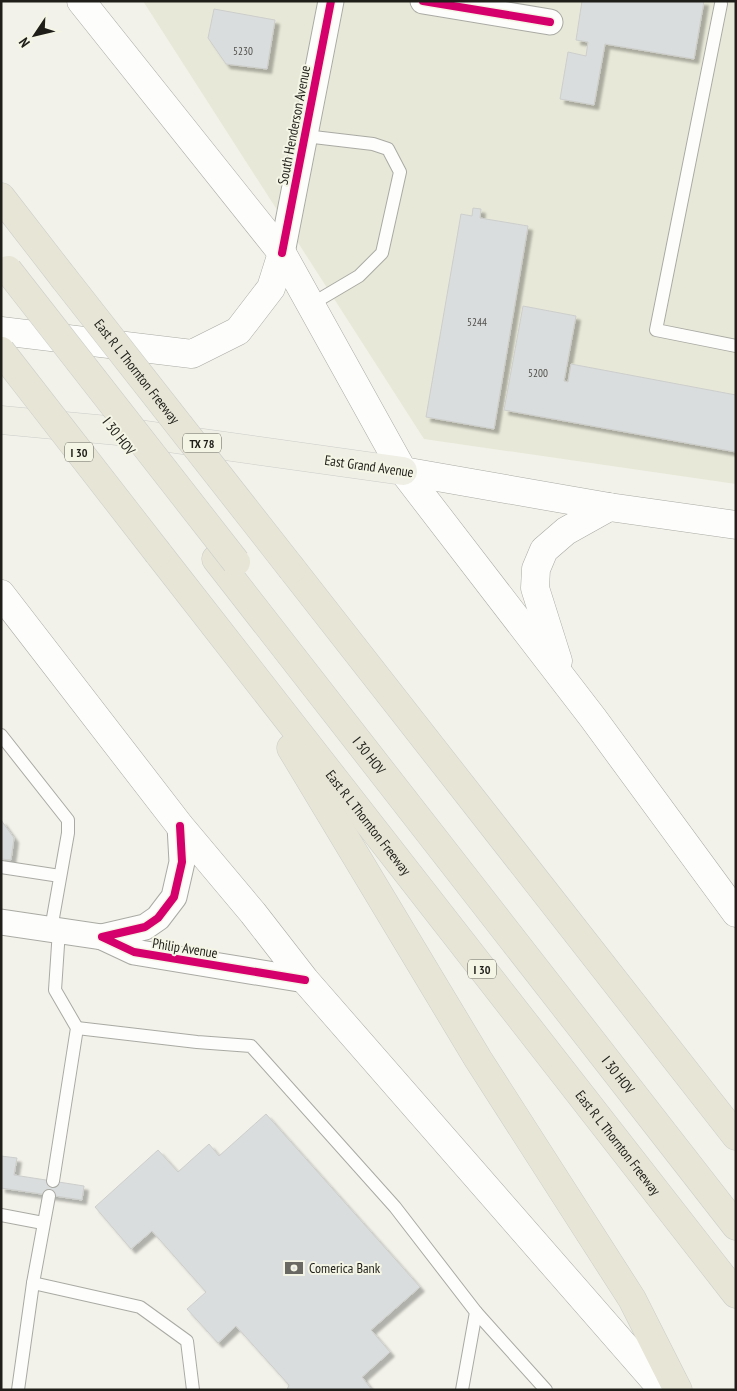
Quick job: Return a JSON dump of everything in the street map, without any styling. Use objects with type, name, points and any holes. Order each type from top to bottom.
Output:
[{"type":"highway","name":"East R L Thornton Freeway","points":[[1,197],[736,1136]]},
{"type":"highway","name":"I 30 HOV","points":[[3,272],[736,1226]]},
{"type":"highway","name":"East R L Thornton Freeway","points":[[1,351],[736,1294]]},
{"type":"highway","name":"I 30 HOV","points":[[226,560],[736,1202]]},
{"type":"highway","points":[[228,644],[478,1059],[632,1299],[678,1390]]},
{"type":"main road","points":[[81,1],[282,253],[403,471],[599,726],[736,913]]},
{"type":"main road","points":[[1,331],[192,354],[238,331],[271,288],[282,253]]},
{"type":"main road","name":"East Grand Avenue","points":[[1,420],[118,431],[403,471],[610,508],[736,525]]},
{"type":"main road","points":[[563,679],[535,588],[536,569],[544,550],[566,532],[610,508]]},
{"type":"main road","points":[[1,594],[180,826],[306,980],[663,1390]]},
{"type":"street","name":"South Henderson Avenue","points":[[282,253],[331,1]]},
{"type":"street","points":[[423,1],[550,22]]},
{"type":"street","name":"Philip Avenue","points":[[102,937],[145,926],[158,918],[174,897],[182,862],[180,826]]},
{"type":"street","name":"Philip Avenue","points":[[1,922],[102,937],[134,952],[306,980]]},
{"type":"lane","points":[[721,4],[656,330],[736,346]]},
{"type":"lane","points":[[305,136],[373,144],[388,149],[400,172],[382,253],[358,276],[310,305]]},
{"type":"lane","points":[[1,735],[68,820],[68,833],[60,876],[55,930],[56,990],[77,1028],[53,1181]]},
{"type":"lane","points":[[1,867],[60,876]]},
{"type":"lane","points":[[77,1028],[197,1042],[251,1046],[395,1207],[476,1312],[546,1390]]},
{"type":"lane","points":[[18,1390],[33,1283],[43,1223],[50,1196]]},
{"type":"lane","points":[[1,1215],[43,1223]]},
{"type":"lane","points":[[33,1283],[140,1307],[187,1341],[193,1390]]},
{"type":"lane","points":[[462,1390],[476,1312]]},
{"type":"shaded area","points":[[143,1],[736,1],[736,484],[424,439]]},
{"type":"building","points":[[582,1],[704,1],[694,59],[605,44],[594,105],[560,99],[568,52],[586,56],[588,42],[576,40]]},
{"type":"building","points":[[214,9],[275,20],[267,69],[226,64],[208,38]]},
{"type":"building","points":[[473,208],[481,209],[480,218],[528,226],[494,429],[426,417],[461,214],[472,216]]},
{"type":"building","points":[[523,306],[576,316],[564,381],[568,382],[571,364],[736,395],[736,452],[504,410]]},
{"type":"building","points":[[1,820],[14,838],[11,860],[1,859]]},
{"type":"building","name":"Comerica Bank","points":[[266,1114],[420,1287],[371,1330],[390,1352],[362,1377],[372,1390],[287,1390],[289,1385],[236,1326],[218,1343],[187,1309],[206,1292],[152,1231],[131,1249],[95,1207],[158,1150],[178,1172],[209,1144],[219,1156]]},
{"type":"building","points":[[1,1156],[17,1158],[14,1175],[84,1186],[82,1200],[1,1188]]},
{"type":"cycle path","points":[[282,253],[331,1]]},
{"type":"cycle path","points":[[423,1],[550,22]]},
{"type":"cycle path","points":[[180,826],[182,862],[174,897],[158,918],[145,927],[102,937],[134,952],[305,980]]},
{"type":"place","name":"Comerica Bank","points":[[294,1268]]}]
